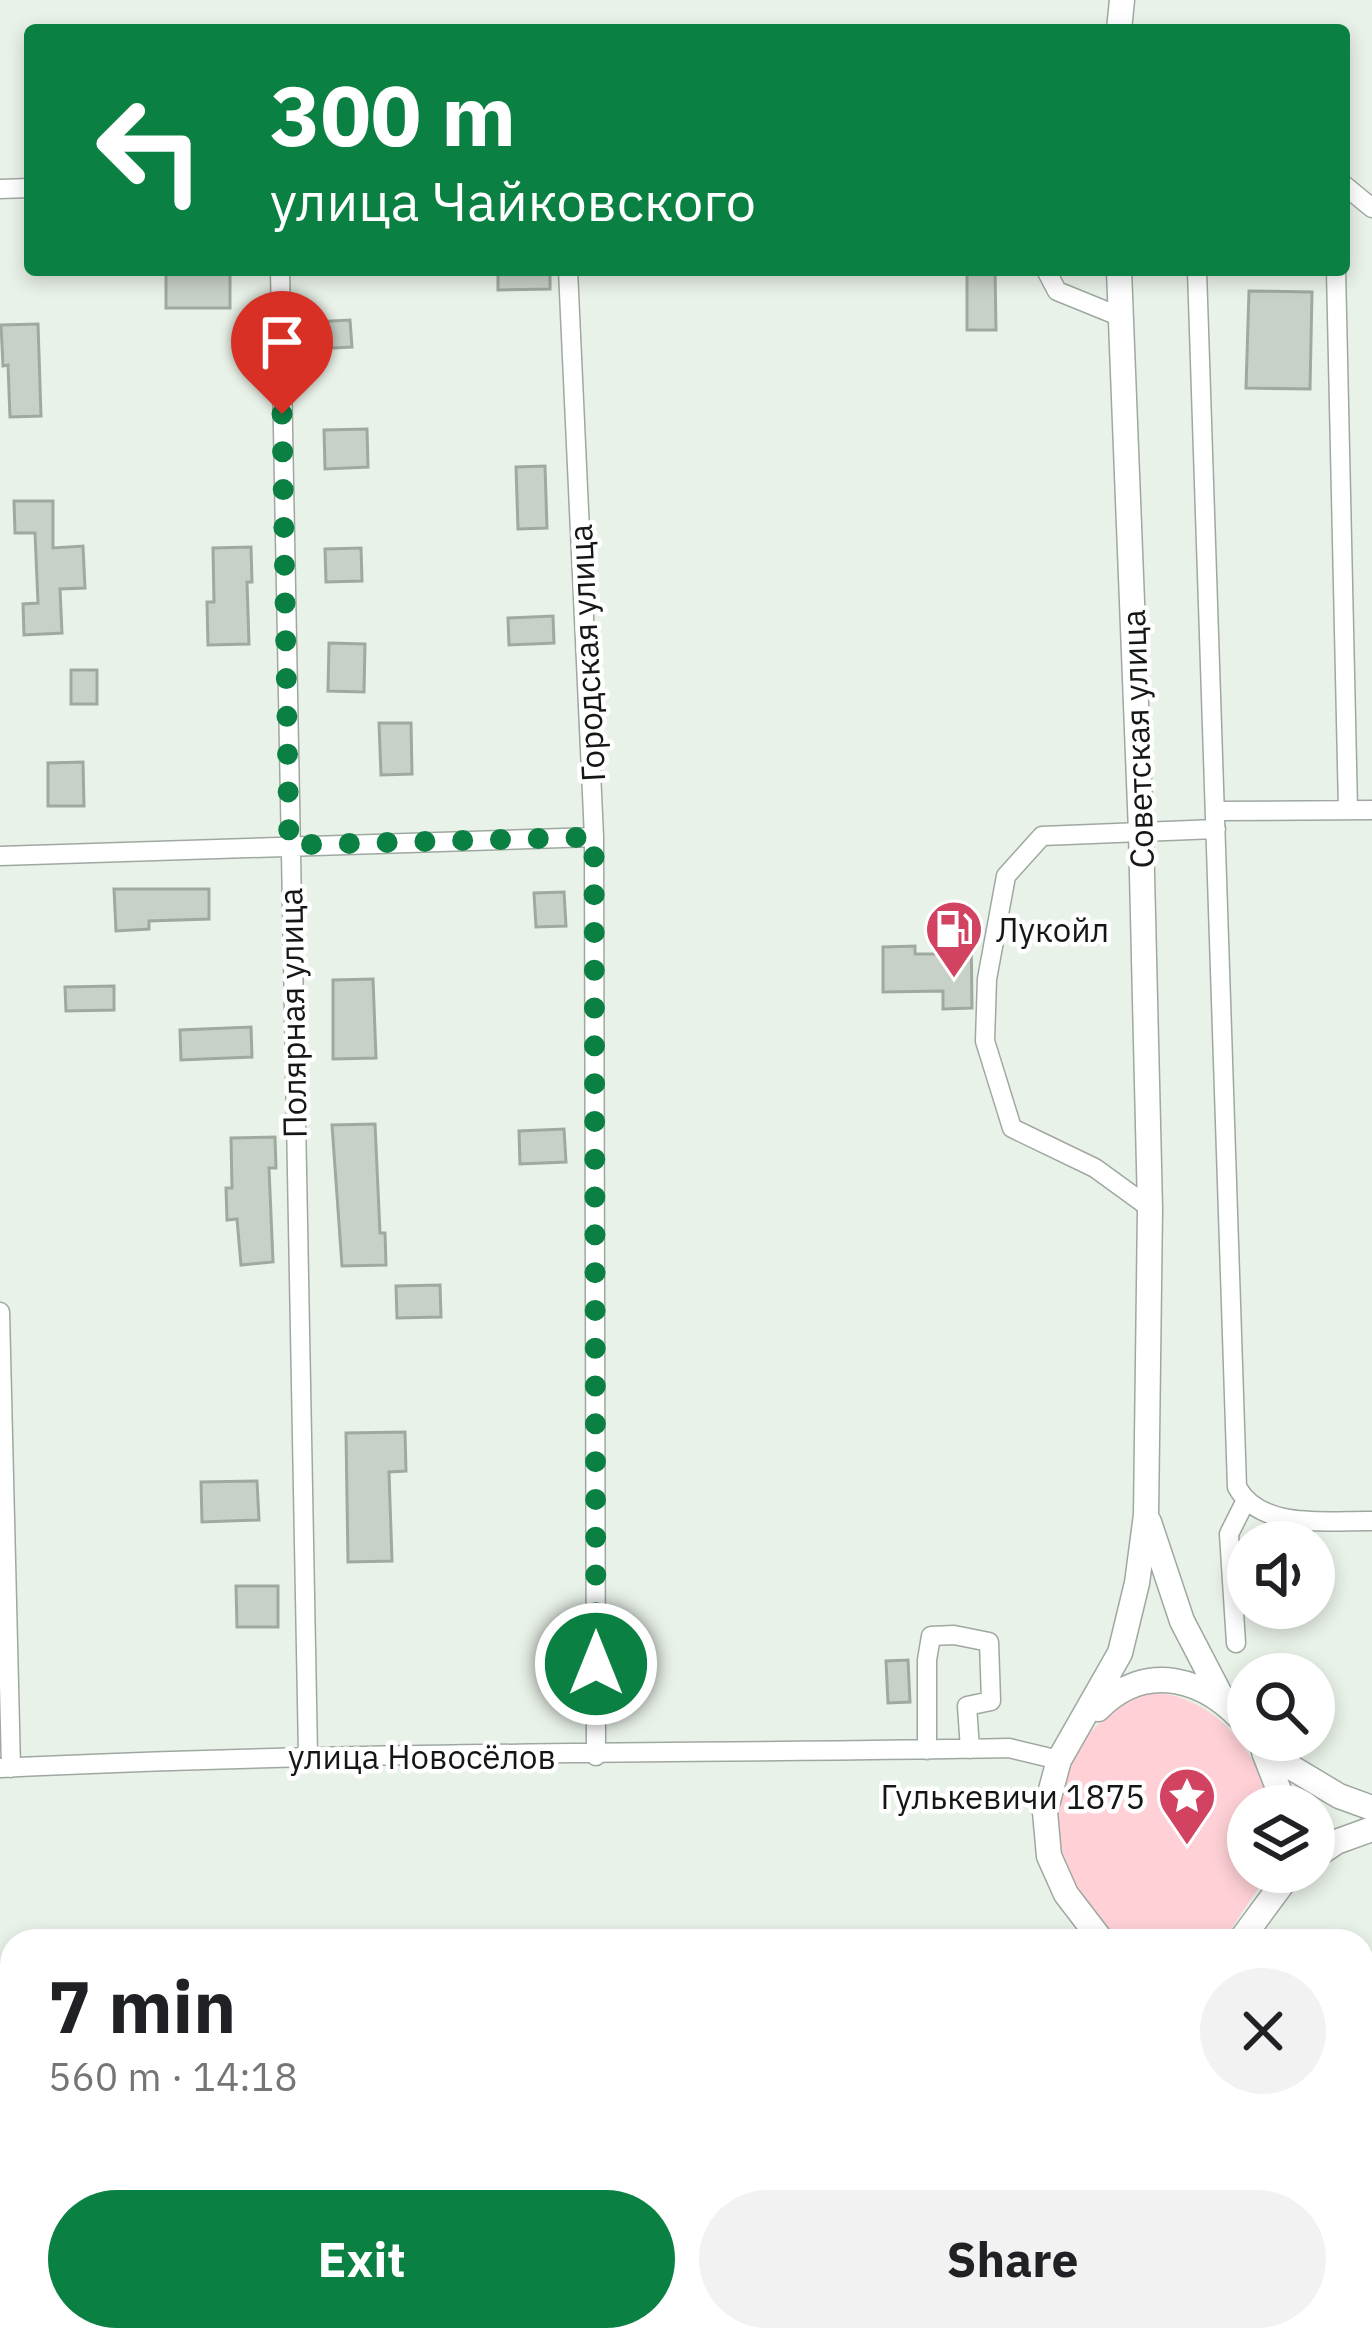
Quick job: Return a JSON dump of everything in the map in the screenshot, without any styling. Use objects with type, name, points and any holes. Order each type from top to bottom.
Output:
[{"type":"main road","name":"Советская улица","points":[[1119,276],[1150,1208],[1146,1514]]},
{"type":"main road","points":[[1146,1514],[1182,1621],[1224,1703]]},
{"type":"main road","points":[[1091,1929],[1066,1894],[1049,1856],[1045,1812],[1059,1760],[1120,1653],[1137,1583],[1146,1514]]},
{"type":"main road","points":[[1075,1732],[1116,1690],[1155,1678],[1192,1684],[1227,1706]]},
{"type":"main road","points":[[1284,1761],[1340,1796],[1372,1808]]},
{"type":"main road","points":[[1335,1843],[1372,1829]]},
{"type":"main road","points":[[1263,1908],[1268,1893]]},
{"type":"main road","points":[[1249,1929],[1275,1893]]},
{"type":"street","name":"Полярная улица","points":[[280,276],[308,1755]]},
{"type":"street","name":"Городская улица","points":[[568,276],[594,837],[596,1756]]},
{"type":"street","points":[[1049,276],[1057,291],[1121,317]]},
{"type":"street","points":[[1197,276],[1237,1487],[1245,1502],[1283,1518],[1372,1521]]},
{"type":"street","points":[[1336,276],[1348,810]]},
{"type":"street","points":[[1150,1208],[1095,1168],[1012,1128],[986,1041],[987,979],[1006,876],[1042,836],[1141,832],[1215,820],[1372,810]]},
{"type":"street","points":[[0,856],[594,837]]},
{"type":"street","points":[[0,1312],[6,1768]]},
{"type":"street","points":[[1236,1643],[1229,1534],[1245,1502]]},
{"type":"street","points":[[927,1750],[931,1636],[954,1635],[989,1642],[991,1701],[967,1706],[970,1749]]},
{"type":"street","name":"улица Новосёлов","points":[[6,1768],[308,1755],[596,1756],[1009,1748],[1059,1760]]},
{"type":"shaded area","points":[[1147,1692],[1192,1702],[1227,1726],[1227,1761],[1253,1761],[1264,1785],[1227,1785],[1227,1893],[1255,1893],[1231,1929],[1104,1929],[1087,1909],[1069,1875],[1059,1840],[1058,1805],[1066,1771],[1084,1740],[1111,1713]]},
{"type":"building","points":[[166,276],[230,276],[230,308],[166,308]]},
{"type":"building","points":[[498,276],[550,276],[550,289],[498,290]]},
{"type":"building","points":[[967,276],[995,276],[996,330],[967,330]]},
{"type":"building","points":[[1249,291],[1312,292],[1310,389],[1246,388]]},
{"type":"building","points":[[350,320],[352,347],[315,349],[313,322]]},
{"type":"building","points":[[38,324],[41,416],[10,417],[1,325]]},
{"type":"building","points":[[367,429],[368,467],[325,469],[324,430]]},
{"type":"building","points":[[545,466],[547,528],[518,529],[516,467]]},
{"type":"building","points":[[14,501],[53,501],[53,548],[83,546],[85,588],[60,589],[62,633],[24,635],[23,604],[38,603],[35,533],[15,533]]},
{"type":"building","points":[[251,547],[249,644],[208,645],[207,602],[214,602],[213,548]]},
{"type":"building","points":[[361,548],[362,581],[326,582],[325,549]]},
{"type":"building","points":[[553,616],[554,643],[509,645],[508,618]]},
{"type":"building","points":[[329,643],[365,644],[364,692],[328,691]]},
{"type":"building","points":[[71,670],[97,670],[97,704],[71,704]]},
{"type":"building","points":[[379,723],[411,723],[412,774],[381,775]]},
{"type":"building","points":[[83,762],[84,806],[48,806],[48,763]]},
{"type":"building","points":[[114,889],[209,889],[209,919],[149,921],[149,929],[116,931]]},
{"type":"building","points":[[564,892],[566,926],[536,927],[534,893]]},
{"type":"building","points":[[943,924],[971,924],[972,1008],[943,1009],[943,991],[883,992],[883,947],[915,946],[915,954],[943,954]]},
{"type":"building","points":[[373,979],[376,1058],[333,1059],[333,980]]},
{"type":"building","points":[[114,986],[114,1010],[66,1011],[65,987]]},
{"type":"building","points":[[251,1027],[252,1057],[181,1060],[180,1030]]},
{"type":"building","points":[[375,1124],[386,1265],[342,1266],[332,1125]]},
{"type":"building","points":[[564,1129],[566,1162],[520,1164],[519,1131]]},
{"type":"building","points":[[275,1137],[276,1168],[269,1168],[273,1262],[241,1265],[237,1219],[227,1220],[231,1138]]},
{"type":"building","points":[[440,1285],[441,1317],[397,1318],[396,1286]]},
{"type":"building","points":[[405,1432],[406,1471],[389,1472],[392,1561],[348,1562],[346,1433]]},
{"type":"building","points":[[257,1481],[259,1520],[202,1522],[201,1482]]},
{"type":"building","points":[[236,1586],[278,1586],[278,1627],[237,1627]]},
{"type":"building","points":[[908,1660],[910,1702],[888,1703],[886,1661]]},
{"type":"place","name":"Лукойл","points":[[954,980]]},
{"type":"place","name":"Гулькевичи 1875","points":[[1187,1847]]},
{"type":"route","points":[[282,414],[289,845],[594,837],[596,1664]]}]
